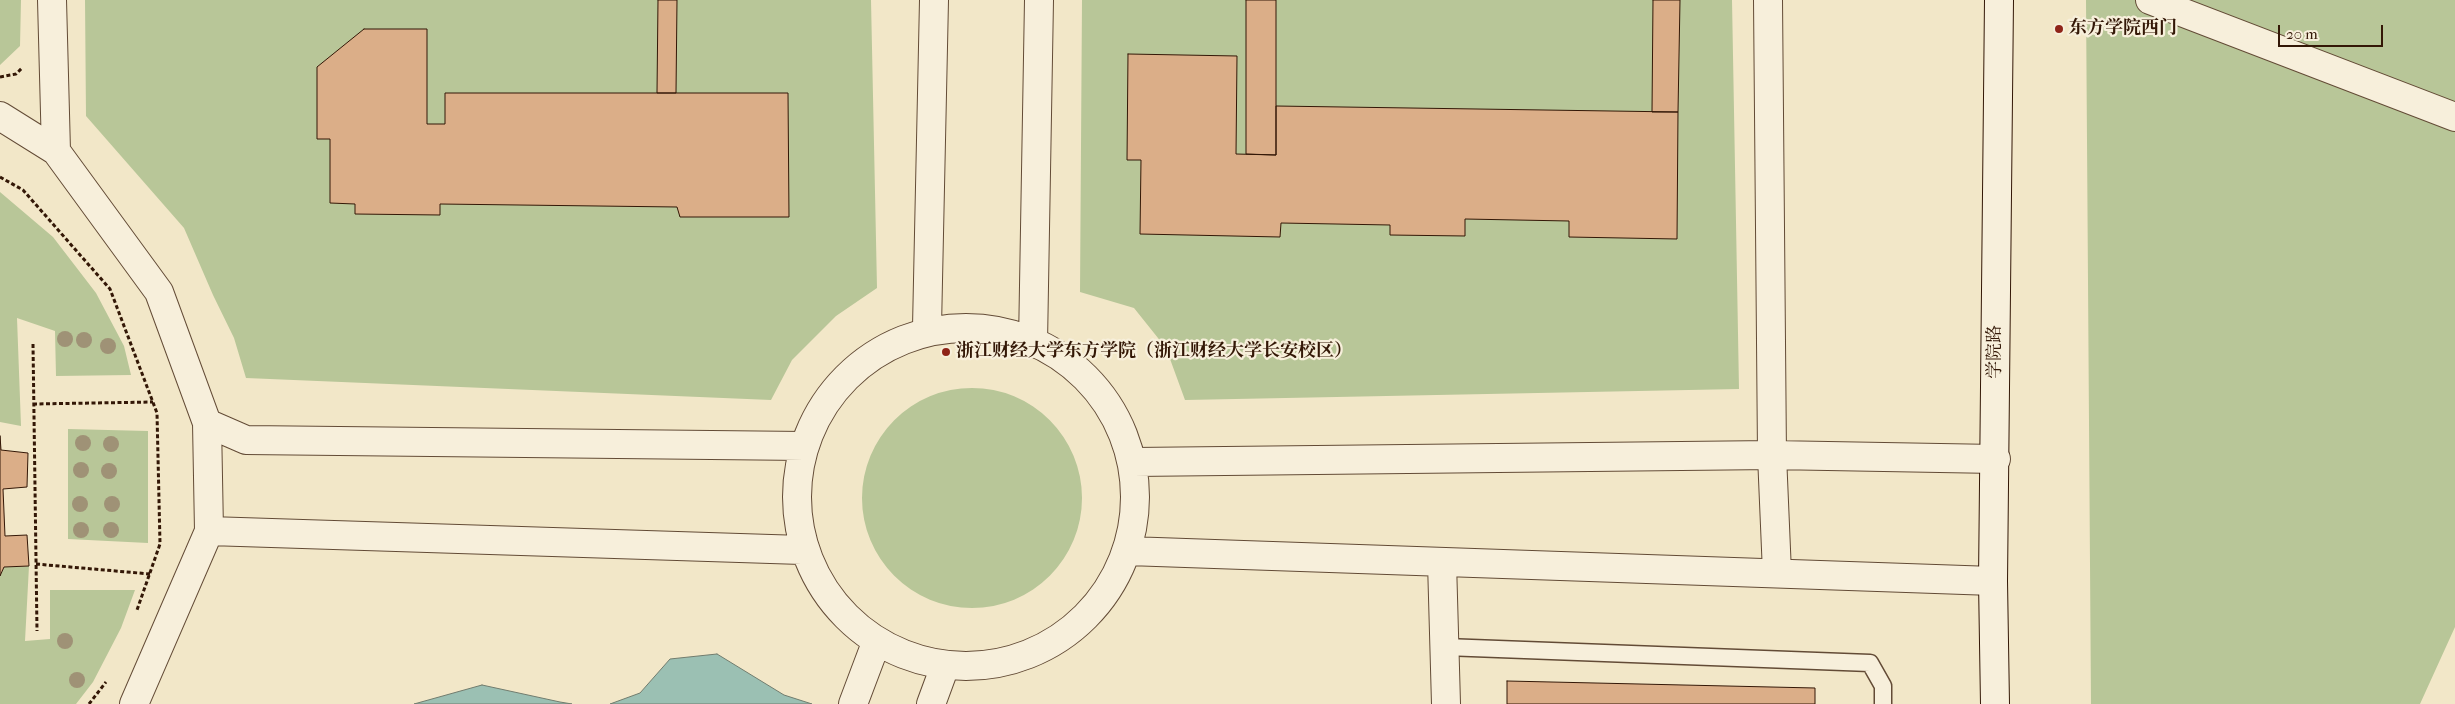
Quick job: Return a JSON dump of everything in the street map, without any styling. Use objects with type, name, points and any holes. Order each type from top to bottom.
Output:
[{"type":"street","points":[[52,0],[56,150]]},
{"type":"street","points":[[927,327],[934,0]]},
{"type":"street","points":[[1033,343],[1039,0]]},
{"type":"street","points":[[1768,0],[1772,455],[1777,573]]},
{"type":"street","name":"学院路","points":[[1995,704],[1993,581],[1996,459],[1999,0]]},
{"type":"street","points":[[2150,0],[2455,117]]},
{"type":"street","points":[[0,116],[56,150],[159,292],[207,423],[209,530],[134,704]]},
{"type":"street","points":[[927,327],[1003,331],[1051,350],[1091,382],[1120,424],[1134,462],[1136,512],[1128,551],[1108,593],[1076,627],[1037,652],[992,665],[945,666],[876,643],[851,622],[815,575],[802,550],[796,482],[804,446],[826,400],[860,364],[927,327]]},
{"type":"street","points":[[207,423],[246,440],[804,446]]},
{"type":"street","points":[[1134,462],[1772,455],[1996,459]]},
{"type":"street","points":[[209,530],[802,550]]},
{"type":"street","points":[[1128,551],[1993,581]]},
{"type":"street","points":[[1442,562],[1446,704]]},
{"type":"street","points":[[853,704],[876,643]]},
{"type":"street","points":[[931,704],[945,666]]},
{"type":"lane","points":[[1445,647],[1870,663],[1883,686],[1883,704]]},
{"type":"path","points":[[0,177],[23,190],[110,289],[157,412],[160,544],[137,612]]},
{"type":"path","points":[[32,344],[37,632]]},
{"type":"path","points":[[33,404],[153,402]]},
{"type":"path","points":[[36,564],[150,574]]},
{"type":"path","points":[[89,704],[112,676]]},
{"type":"green space","points":[[0,0],[21,0],[20,46],[0,65]]},
{"type":"green space","points":[[85,0],[871,0],[877,288],[836,316],[792,360],[771,400],[246,378],[234,338],[184,228],[86,116]]},
{"type":"green space","points":[[1082,0],[1732,0],[1739,389],[1185,400],[1166,348],[1134,308],[1080,292]]},
{"type":"green space","points":[[2086,0],[2455,0],[2455,627],[2420,704],[2091,704]]},
{"type":"green space","points":[[0,192],[53,237],[96,293],[124,346],[131,375],[56,376],[55,331],[17,318],[21,426],[0,422]]},
{"type":"green space","points":[[961,388],[983,388],[1014,396],[1033,406],[1050,420],[1064,437],[1074,456],[1082,487],[1082,509],[1074,540],[1064,559],[1050,576],[1033,590],[1014,600],[983,608],[961,608],[930,600],[920,595],[902,583],[887,568],[870,540],[862,509],[862,487],[870,456],[875,446],[887,428],[902,413],[930,396]]},
{"type":"green space","points":[[68,429],[148,431],[148,543],[68,539]]},
{"type":"green space","points":[[29,566],[25,641],[50,639],[50,590],[135,590],[121,628],[93,682],[76,704],[0,704],[0,576],[4,567]]},
{"type":"water","points":[[717,654],[784,695],[812,704],[610,704],[640,693],[670,659]]},
{"type":"water","points":[[482,685],[560,702],[572,704],[414,704]]},
{"type":"building","points":[[658,0],[677,0],[676,93],[657,93]]},
{"type":"building","points":[[1246,0],[1276,0],[1276,155],[1246,154]]},
{"type":"building","points":[[1653,0],[1680,0],[1678,112],[1652,112]]},
{"type":"building","points":[[364,29],[427,29],[427,124],[445,124],[445,93],[788,93],[789,217],[680,217],[677,207],[440,204],[440,215],[355,214],[355,204],[330,203],[330,139],[317,139],[317,67]]},
{"type":"building","points":[[1128,54],[1237,56],[1236,154],[1276,155],[1276,106],[1678,112],[1677,239],[1569,237],[1569,221],[1465,219],[1465,236],[1390,235],[1390,225],[1281,223],[1280,237],[1140,234],[1141,160],[1127,160]]},
{"type":"building","points":[[0,436],[1,450],[28,453],[27,487],[3,489],[5,536],[27,535],[29,566],[4,567],[0,576]]},
{"type":"building","points":[[1507,681],[1815,688],[1815,704],[1507,704]]},
{"type":"place","name":"东方学院西门","points":[[2059,29]]},
{"type":"place","name":"浙江财经大学东方学院（浙江财经大学长安校区）","points":[[946,352]]}]
